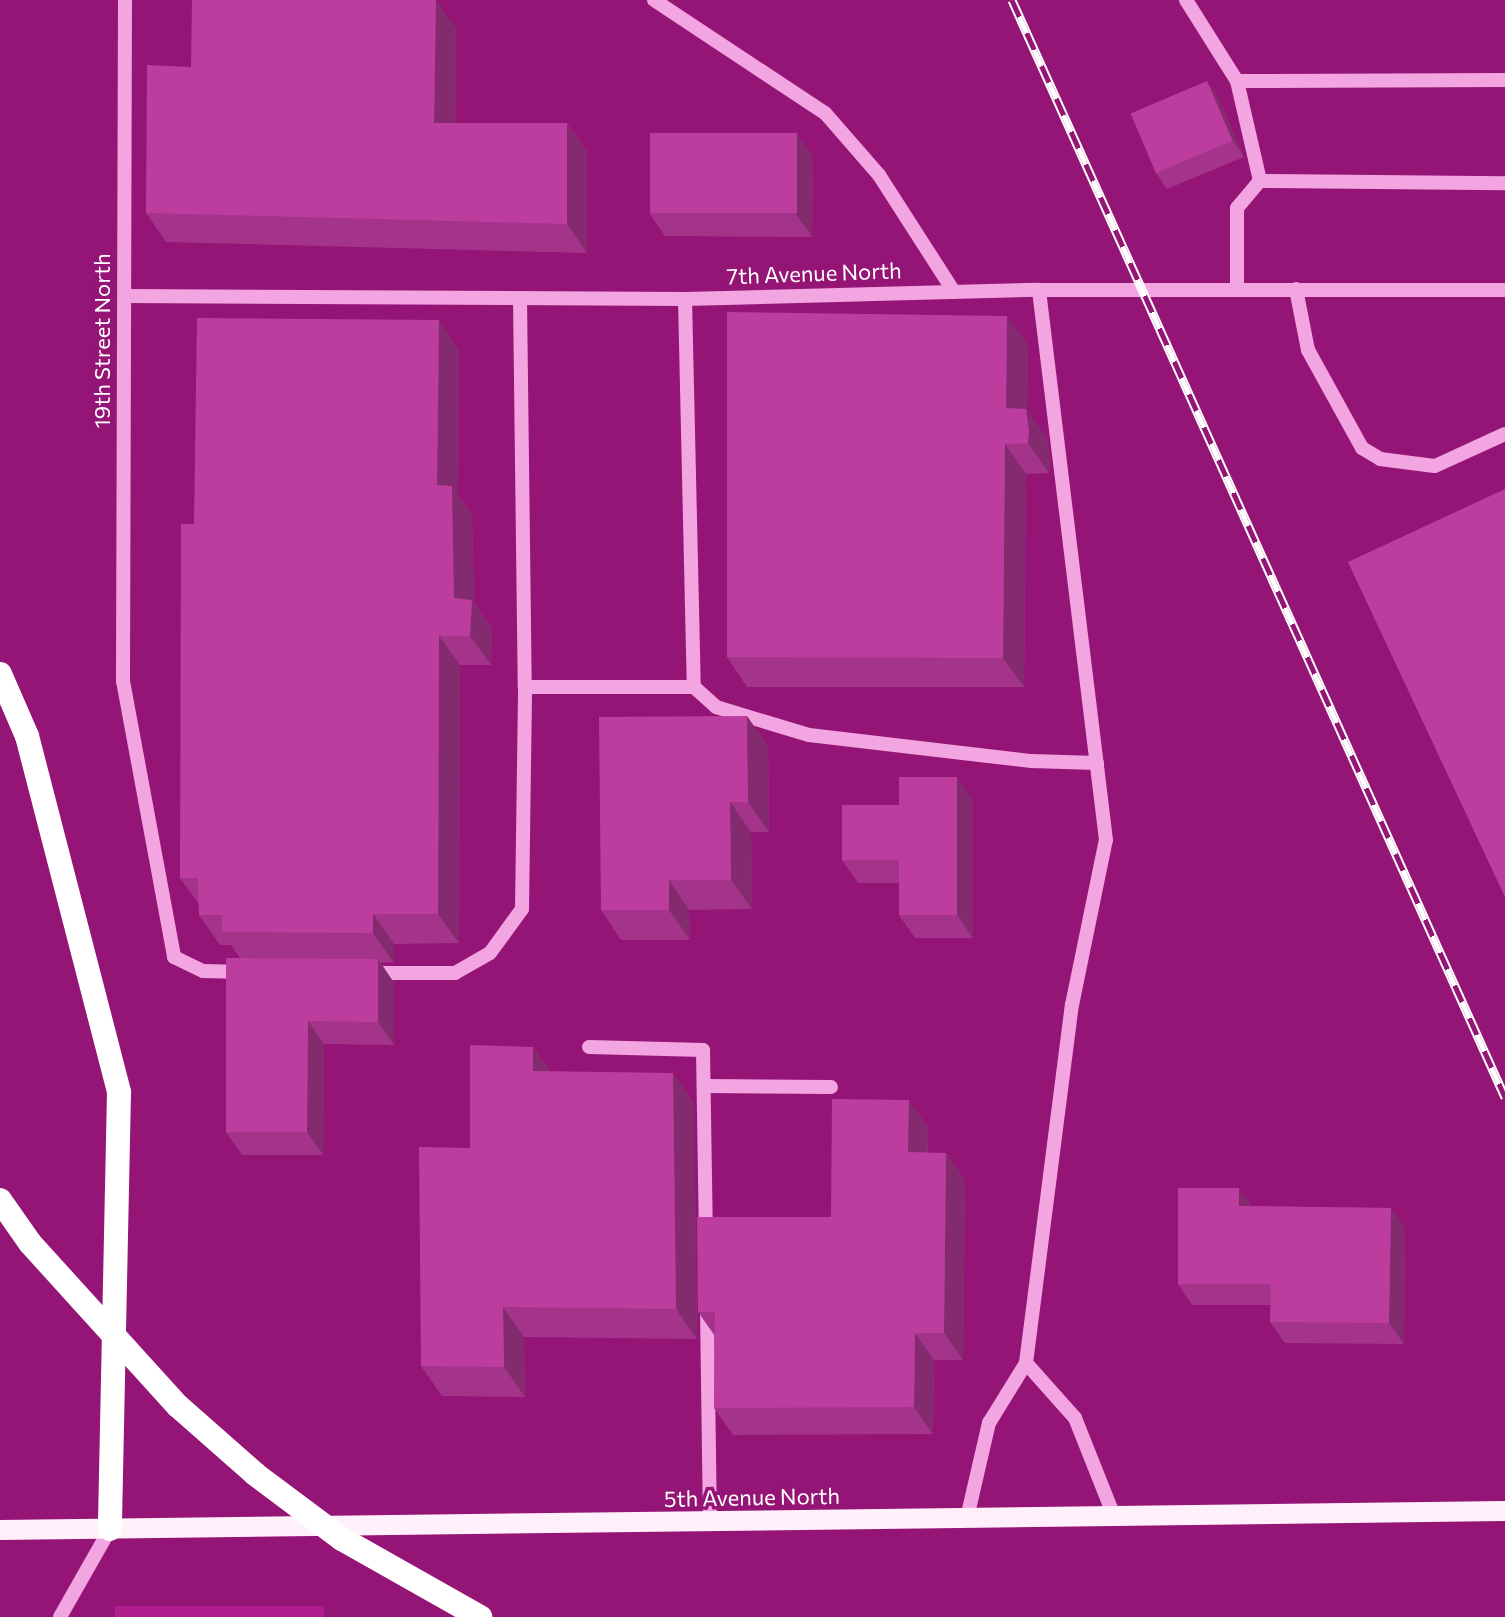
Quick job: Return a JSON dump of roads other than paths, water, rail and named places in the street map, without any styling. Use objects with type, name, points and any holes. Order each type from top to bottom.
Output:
[{"type":"highway","points":[[0,674],[27,736],[119,1092],[110,1529]]},
{"type":"highway","points":[[0,1200],[30,1243],[178,1406],[255,1474],[342,1539],[480,1617]]},
{"type":"main road","name":"5th Avenue North","points":[[0,1530],[1505,1511]]},
{"type":"street","name":"19th Street North","points":[[125,0],[123,681],[174,957],[203,971],[266,972]]},
{"type":"street","points":[[654,0],[825,113],[879,175],[954,292]]},
{"type":"street","points":[[1186,0],[1237,81],[1260,181]]},
{"type":"street","points":[[1237,81],[1505,80]]},
{"type":"street","points":[[1260,181],[1505,183]]},
{"type":"street","points":[[1237,289],[1237,208],[1260,181]]},
{"type":"street","points":[[1296,289],[1308,350],[1362,448],[1380,459],[1435,466],[1505,434]]},
{"type":"street","name":"7th Avenue North","points":[[125,296],[685,299],[1039,290],[1505,290]]},
{"type":"street","points":[[967,1518],[989,1423],[1026,1363],[1072,1005],[1106,840],[1039,290]]},
{"type":"street","points":[[344,972],[455,973],[490,953],[522,909],[525,687],[520,298]]},
{"type":"street","points":[[685,299],[694,687]]},
{"type":"street","points":[[525,687],[694,687],[716,707],[809,735],[1031,761],[1097,763]]},
{"type":"street","points":[[589,1047],[703,1050],[706,1245]]},
{"type":"street","points":[[704,1086],[831,1087]]},
{"type":"street","points":[[707,1293],[710,1521]]},
{"type":"street","points":[[1026,1363],[1075,1418],[1114,1516]]},
{"type":"street","points":[[60,1617],[110,1529]]},
{"type":"railway","points":[[1012,0],[1505,1097]]}]
